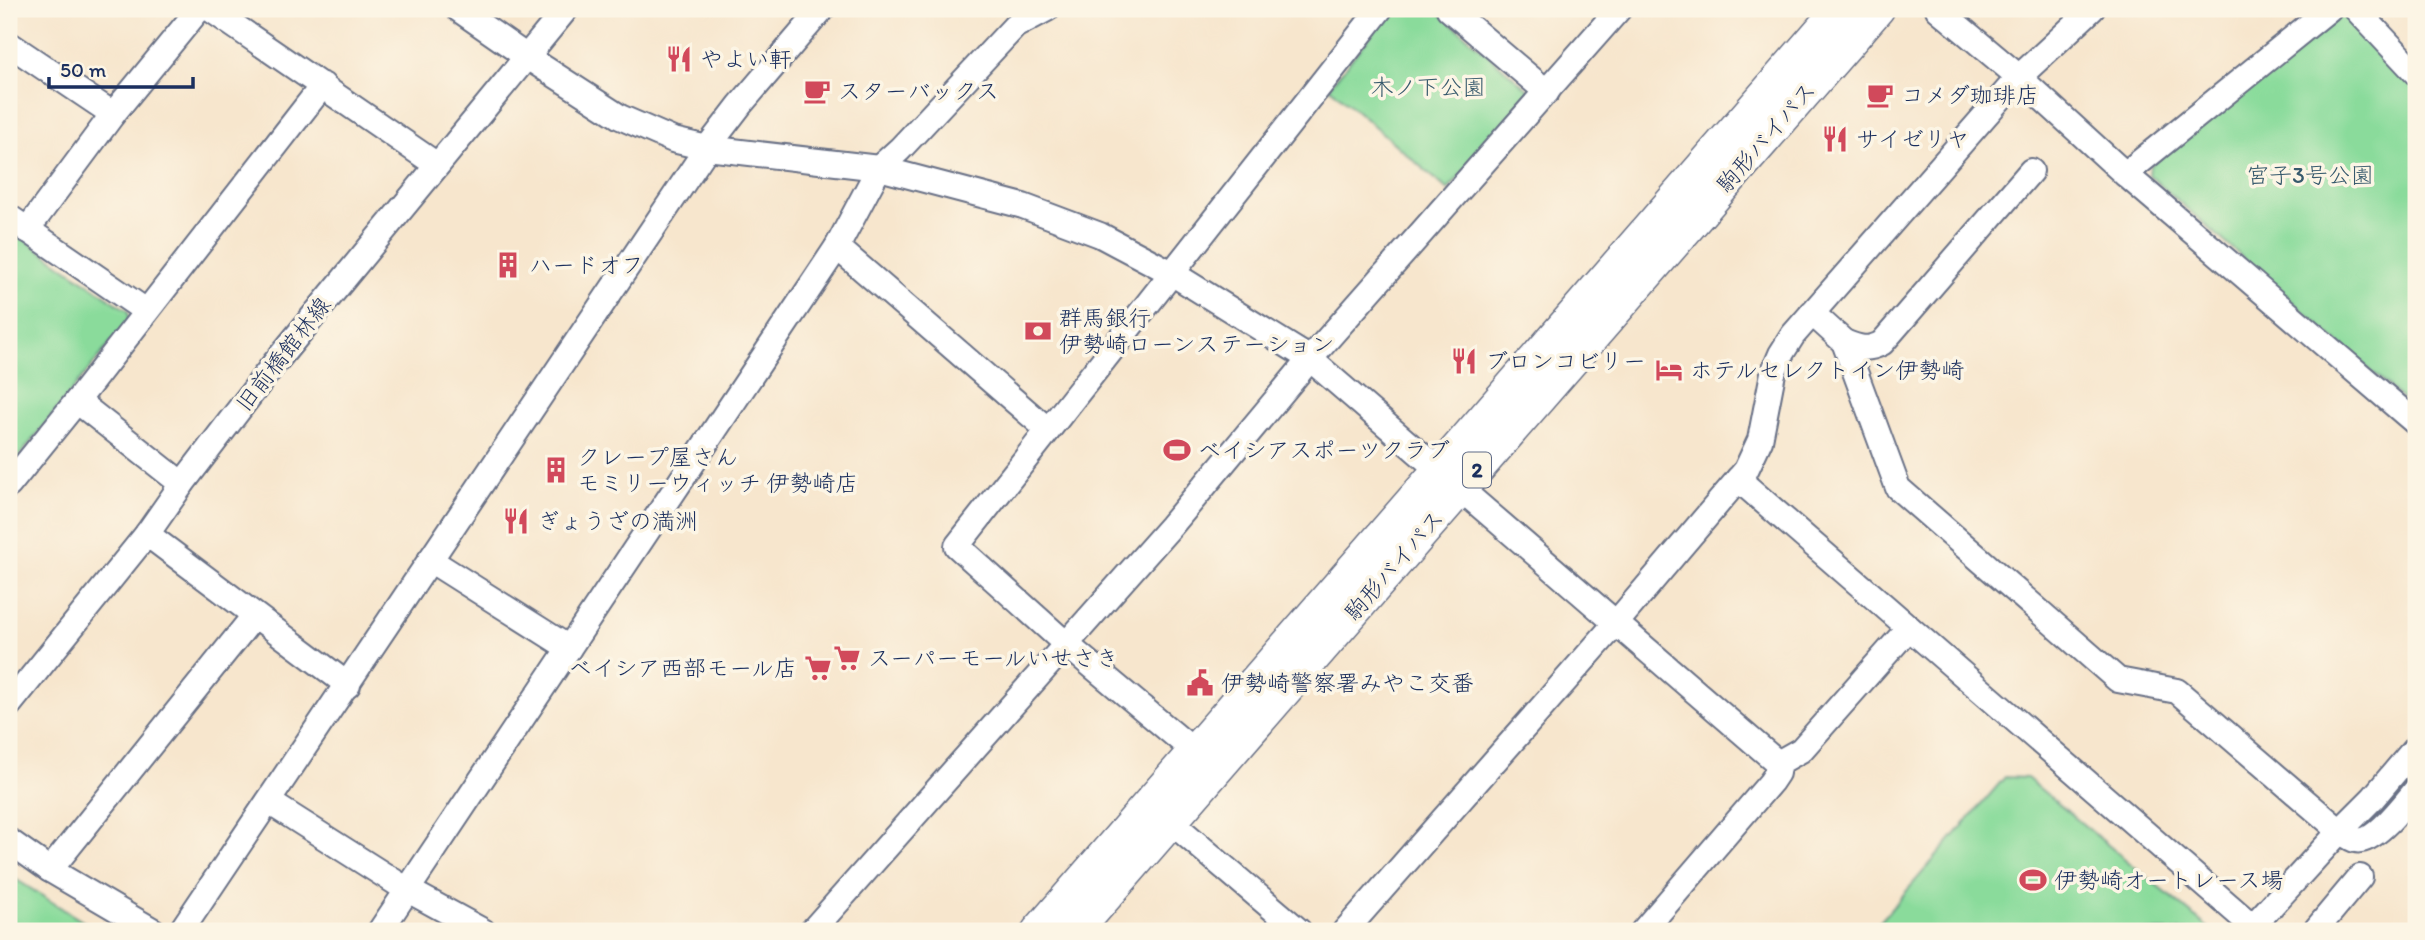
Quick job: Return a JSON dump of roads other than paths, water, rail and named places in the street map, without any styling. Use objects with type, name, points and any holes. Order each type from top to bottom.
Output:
[{"type":"main road","name":"駒形バイパス","points":[[1076,931],[1170,821],[1839,9]]},
{"type":"main road","name":"駒形バイパス","points":[[1038,931],[1195,752],[1450,478],[1878,9]]},
{"type":"street","points":[[146,311],[18,223],[113,114],[199,9]]},
{"type":"street","points":[[210,9],[437,165]]},
{"type":"street","points":[[458,9],[620,117],[673,140],[707,148],[879,168],[1023,206],[1100,235],[1170,272],[1310,359],[1778,763]]},
{"type":"street","name":"旧前橋館林線","points":[[9,705],[147,534],[274,364],[566,9]]},
{"type":"street","points":[[181,931],[707,148],[822,9]]},
{"type":"street","points":[[380,931],[837,247],[879,168],[1015,26],[1047,9]]},
{"type":"street","points":[[1195,752],[1066,644],[957,546],[1170,272],[1380,9]]},
{"type":"street","points":[[1449,9],[1546,92]]},
{"type":"street","points":[[812,931],[1171,526],[1310,359],[1619,9]]},
{"type":"street","points":[[1938,9],[2125,174],[2416,423]]},
{"type":"street","points":[[1345,931],[1617,622],[1746,470],[1760,440],[1773,373],[1793,335],[2019,78],[2092,9]]},
{"type":"street","points":[[2125,174],[2329,9]]},
{"type":"street","points":[[2356,9],[2416,73]]},
{"type":"street","points":[[9,44],[113,114]]},
{"type":"street","points":[[9,485],[323,85]]},
{"type":"street","points":[[1812,313],[1843,342],[1871,349],[1882,343],[2031,171]]},
{"type":"street","points":[[837,247],[1048,429]]},
{"type":"street","points":[[1843,342],[1898,488],[2118,680],[2177,691],[2340,831],[2357,841],[2368,839],[2391,820],[2416,790]]},
{"type":"street","points":[[77,401],[182,484]]},
{"type":"street","points":[[1738,479],[2255,929],[2416,747]]},
{"type":"street","points":[[147,534],[348,685]]},
{"type":"street","points":[[430,560],[569,648]]},
{"type":"street","points":[[50,870],[254,615]]},
{"type":"street","points":[[1778,763],[1801,750],[1909,628]]},
{"type":"street","points":[[1643,931],[1771,782],[1777,773],[1778,763]]},
{"type":"street","points":[[269,802],[406,889],[483,931]]},
{"type":"street","points":[[1170,821],[1299,931]]},
{"type":"street","points":[[9,841],[50,870],[154,931]]},
{"type":"street","points":[[2315,931],[2360,877]]},
{"type":"place","name":"やよい軒","points":[[679,59]]},
{"type":"place","name":"スターバックス","points":[[817,91]]},
{"type":"place","name":"コメダ珈琲店","points":[[1880,95]]},
{"type":"place","name":"サイゼリヤ","points":[[1835,139]]},
{"type":"place","name":"ハードオフ","points":[[508,265]]},
{"type":"place","name":"群馬銀行 伊勢崎ローンステーション","points":[[1038,331]]},
{"type":"place","name":"ブロンコビリー","points":[[1464,361]]},
{"type":"place","name":"ホテルセレクトイン伊勢崎","points":[[1669,370]]},
{"type":"place","name":"ベイシアスポーツクラブ","points":[[1177,450]]},
{"type":"place","name":"クレープ屋さん モミリーウィッチ 伊勢崎店","points":[[556,470]]},
{"type":"place","name":"ぎょうざの満洲","points":[[516,521]]},
{"type":"place","name":"スーパーモールいせさき","points":[[847,658]]},
{"type":"place","name":"ベイシア西部モール店","points":[[818,668]]},
{"type":"place","name":"伊勢崎警察署みやこ交番","points":[[1200,683]]},
{"type":"place","name":"伊勢崎オートレース場","points":[[2033,880]]},
{"type":"park label","name":"木ノ下公園","points":[[1428,87]]},
{"type":"park label","name":"宮子3号公園","points":[[2310,175]]}]
